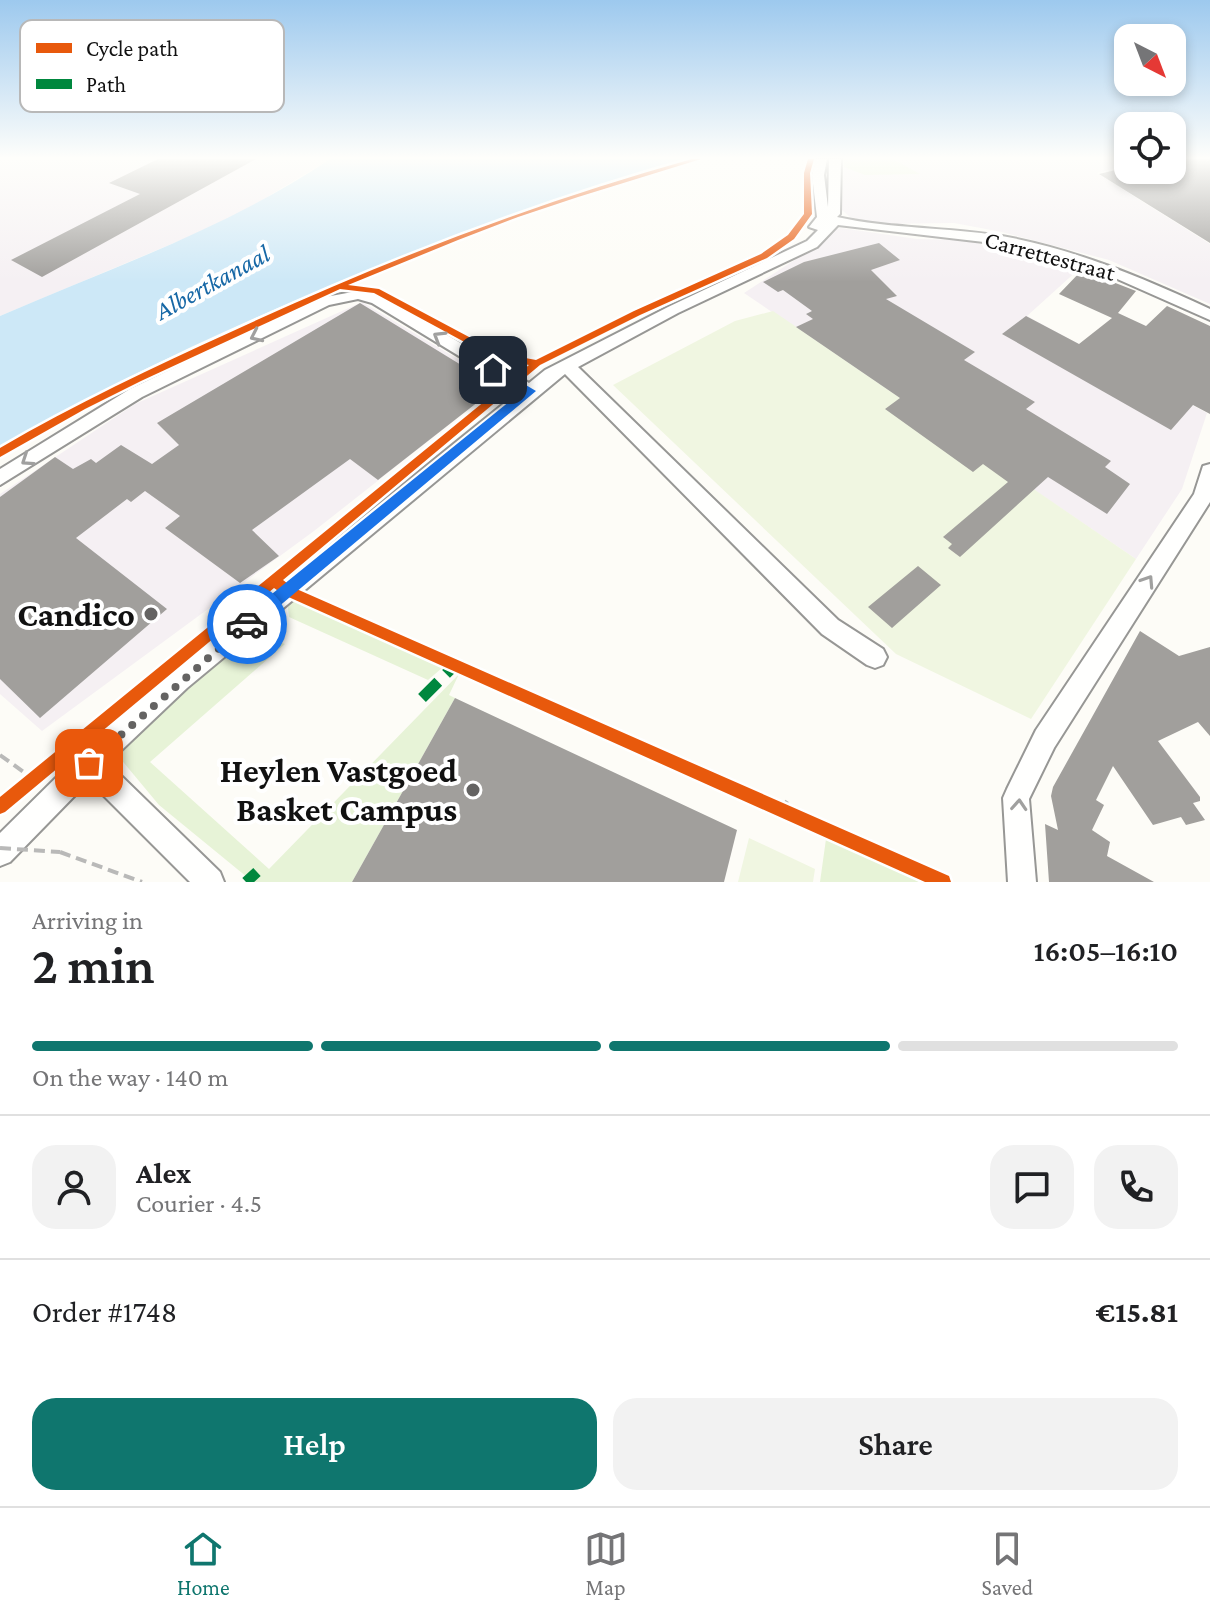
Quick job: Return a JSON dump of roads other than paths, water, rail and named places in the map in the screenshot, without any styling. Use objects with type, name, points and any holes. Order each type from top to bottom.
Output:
[{"type":"street","points":[[824,200],[829,219]]},
{"type":"street","points":[[0,850],[179,680],[530,391],[567,366],[673,310],[812,244],[829,219],[831,200]]},
{"type":"street","name":"Carrettestraat","points":[[829,219],[895,232],[954,233],[1026,245],[1123,275],[1210,315]]},
{"type":"street","points":[[0,478],[136,393],[325,301],[358,295],[377,300],[530,391]]},
{"type":"street","points":[[567,366],[830,627],[875,657]]},
{"type":"street","points":[[1022,882],[1016,798],[1045,739],[1203,496],[1210,471]]},
{"type":"street","points":[[89,763],[210,882]]},
{"type":"water","name":"Albertkanaal","points":[[262,200],[557,200],[336,283],[222,333],[109,387],[0,447],[0,316],[127,263]]},
{"type":"place","name":"Candico","points":[[151,614]]},
{"type":"place","name":"Heylen Vastgoed Basket Campus","points":[[473,790]]}]
